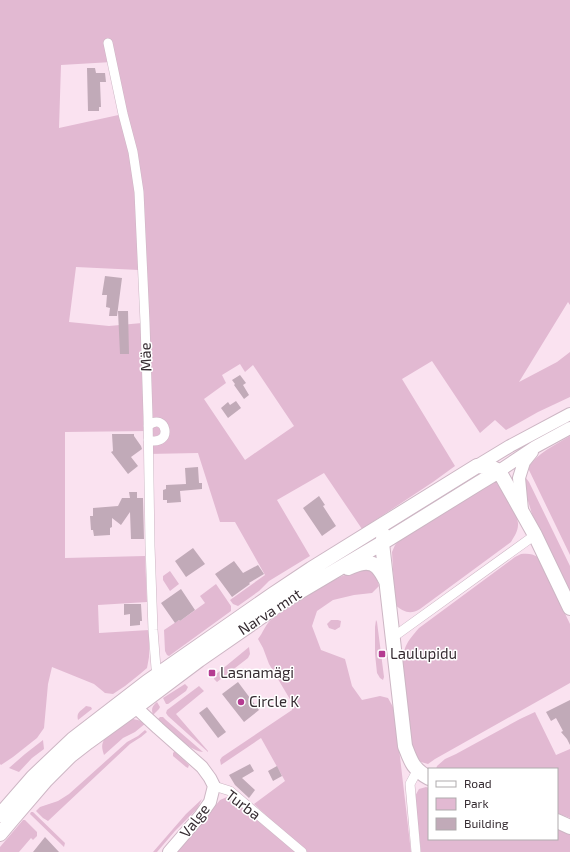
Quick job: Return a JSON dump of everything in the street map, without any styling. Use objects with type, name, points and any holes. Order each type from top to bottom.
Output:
[{"type":"main road","name":"Narva mnt","points":[[0,834],[46,780],[70,756],[88,742],[131,703],[272,595],[311,569],[477,466],[510,446],[570,414]]},
{"type":"main road","name":"Narva mnt","points":[[164,678],[199,660],[284,601],[570,428]]},
{"type":"main road","points":[[522,511],[519,478],[524,462],[535,448]]},
{"type":"main road","points":[[477,466],[491,467],[499,471],[535,535],[570,608]]},
{"type":"main road","points":[[398,515],[389,525],[382,543],[392,638],[405,746],[410,761],[417,771],[428,777]]},
{"type":"main road","points":[[326,576],[355,565],[368,563],[377,567],[387,582]]},
{"type":"main road","name":"Narva mnt","points":[[0,815],[33,777],[73,739],[131,703]]},
{"type":"main road","name":"Turba","points":[[131,703],[202,767],[214,786]]},
{"type":"main road","name":"Valge","points":[[169,852],[210,802],[214,786]]},
{"type":"main road","points":[[558,822],[570,827]]},
{"type":"street","name":"Mäe","points":[[108,43],[123,114],[133,152],[139,192],[145,314],[150,546],[154,648],[156,668],[164,678]]},
{"type":"street","points":[[148,426],[152,422],[157,422],[163,425],[166,430],[166,434],[159,440],[148,440]]},
{"type":"street","points":[[392,638],[535,535]]},
{"type":"street","points":[[416,852],[410,784],[417,771]]},
{"type":"street","name":"Turba","points":[[214,786],[230,791],[302,852]]},
{"type":"green space","points":[[0,0],[570,0],[570,305],[568,302],[519,382],[557,362],[570,352],[570,397],[538,412],[506,430],[495,420],[480,433],[432,361],[402,379],[455,466],[362,529],[324,473],[277,500],[310,556],[269,581],[259,591],[238,606],[233,604],[230,600],[265,575],[235,522],[220,522],[198,453],[148,454],[148,431],[65,432],[65,558],[145,556],[147,602],[98,605],[99,633],[149,630],[149,657],[147,668],[113,694],[105,693],[94,684],[52,667],[48,684],[44,728],[37,738],[13,757],[1,765]],"holes":[[[112,62],[123,114],[59,128],[61,65]],[[76,267],[139,270],[142,323],[109,326],[69,322]],[[240,364],[245,372],[253,365],[294,426],[245,460],[204,399],[226,383],[222,375]]]},
{"type":"green space","points":[[570,436],[570,555],[528,468],[541,454]]},
{"type":"green space","points":[[526,478],[570,566],[570,592],[532,514],[523,480]]},
{"type":"green space","points":[[491,482],[496,482],[510,503],[518,521],[516,534],[511,542],[420,609],[413,612],[407,612],[395,605],[392,552],[395,545],[401,538]]},
{"type":"green space","points":[[521,554],[530,554],[538,557],[570,624],[570,683],[428,764],[421,762],[410,741],[402,663],[407,644],[419,628]]},
{"type":"green space","points":[[359,570],[371,570],[377,578],[379,586],[372,593],[354,595],[333,600],[317,611],[312,626],[321,650],[345,659],[352,686],[362,700],[380,696],[388,698],[393,707],[411,852],[307,852],[254,804],[285,781],[261,738],[221,765],[220,760],[222,757],[292,710],[293,706],[291,701],[269,664],[258,639],[268,623],[281,612],[332,581]]},
{"type":"green space","points":[[170,571],[179,584],[170,591],[163,580],[163,576]]},
{"type":"green space","points":[[216,584],[231,606],[231,611],[169,656],[167,655],[165,651],[164,630],[179,620],[180,621],[205,603],[200,596]]},
{"type":"green space","points":[[331,620],[341,621],[340,627],[335,630],[329,628],[327,624]]},
{"type":"green space","points":[[376,620],[384,677],[383,680],[377,673],[375,654]]},
{"type":"green space","points":[[249,647],[250,654],[248,658],[217,682],[214,679],[215,675]]},
{"type":"green space","points":[[185,684],[188,687],[186,691],[166,704],[163,698]]},
{"type":"green space","points":[[199,686],[204,691],[176,714],[208,752],[166,713],[167,710]]},
{"type":"green space","points":[[157,702],[160,707],[153,715],[152,708]]},
{"type":"green space","points":[[86,706],[91,707],[92,709],[78,720],[78,713]]},
{"type":"green space","points":[[535,712],[556,755],[570,749],[570,818],[558,813],[558,768],[436,768],[445,759]]},
{"type":"green space","points":[[163,717],[203,752],[185,743],[158,719]]},
{"type":"green space","points":[[133,719],[146,723],[135,732],[123,738],[104,755],[102,746],[108,735],[125,722]]},
{"type":"green space","points":[[145,730],[147,732],[130,744],[48,821],[36,811],[40,807],[58,801],[69,794],[127,742]]},
{"type":"green space","points":[[43,740],[44,749],[32,758],[19,772],[9,768],[25,754]]},
{"type":"green space","points":[[174,752],[189,765],[188,768],[173,756]]},
{"type":"green space","points":[[428,788],[428,840],[558,840],[558,828],[570,834],[570,852],[421,852],[415,796],[419,789]]},
{"type":"green space","points":[[227,797],[232,799],[295,852],[177,852],[220,800]]},
{"type":"green space","points":[[202,799],[197,809],[157,852],[153,852],[186,814]]},
{"type":"green space","points":[[33,812],[65,843],[64,847],[30,814]]},
{"type":"green space","points":[[23,820],[25,820],[37,832],[37,836],[33,840],[31,838],[19,852],[0,852],[0,847]]},
{"type":"building","points":[[87,68],[95,68],[96,73],[105,73],[106,82],[100,82],[101,107],[99,107],[99,111],[88,111]]},
{"type":"building","points":[[105,276],[122,278],[117,316],[109,316],[110,308],[106,307],[107,295],[102,295]]},
{"type":"building","points":[[118,311],[128,311],[129,354],[120,354]]},
{"type":"building","points":[[240,375],[246,383],[243,385],[249,395],[244,399],[232,380]]},
{"type":"building","points":[[236,401],[241,408],[228,418],[221,408],[228,402],[230,405]]},
{"type":"building","points":[[112,434],[134,434],[141,446],[142,449],[131,457],[138,466],[128,474],[111,452],[113,451]]},
{"type":"building","points":[[198,467],[199,483],[202,483],[202,489],[180,491],[181,502],[167,503],[167,500],[163,500],[163,490],[166,489],[166,485],[186,484],[185,468]]},
{"type":"building","points":[[129,492],[137,492],[137,498],[143,498],[144,539],[131,539],[130,512],[121,525],[112,518],[110,535],[94,536],[93,530],[91,530],[90,516],[93,516],[93,508],[118,506],[122,498],[130,498]]},
{"type":"building","points":[[319,496],[325,505],[323,506],[336,526],[322,536],[303,508]]},
{"type":"building","points":[[193,548],[205,564],[186,577],[175,561]]},
{"type":"building","points":[[234,561],[243,573],[258,565],[264,574],[249,583],[250,584],[232,597],[215,574]]},
{"type":"building","points":[[181,589],[195,610],[175,623],[161,603]]},
{"type":"building","points":[[124,604],[141,604],[142,621],[140,621],[140,625],[130,626],[130,614],[124,615]]},
{"type":"building","name":"Circle K","points":[[238,682],[259,710],[244,722],[222,694]]},
{"type":"building","points":[[570,700],[570,745],[561,732],[563,731],[556,718],[551,721],[546,712]]},
{"type":"building","name":"Circle K","points":[[207,707],[226,732],[218,738],[199,713]]},
{"type":"building","points":[[250,764],[254,771],[242,778],[255,790],[249,798],[235,785],[229,775]]},
{"type":"building","points":[[277,766],[282,776],[273,781],[268,771]]},
{"type":"building","points":[[45,837],[59,852],[33,852]]},
{"type":"place","name":"Laulupidu","points":[[382,654]]},
{"type":"place","name":"Lasnamägi","points":[[212,673]]},
{"type":"place","name":"Circle K","points":[[241,702]]}]
